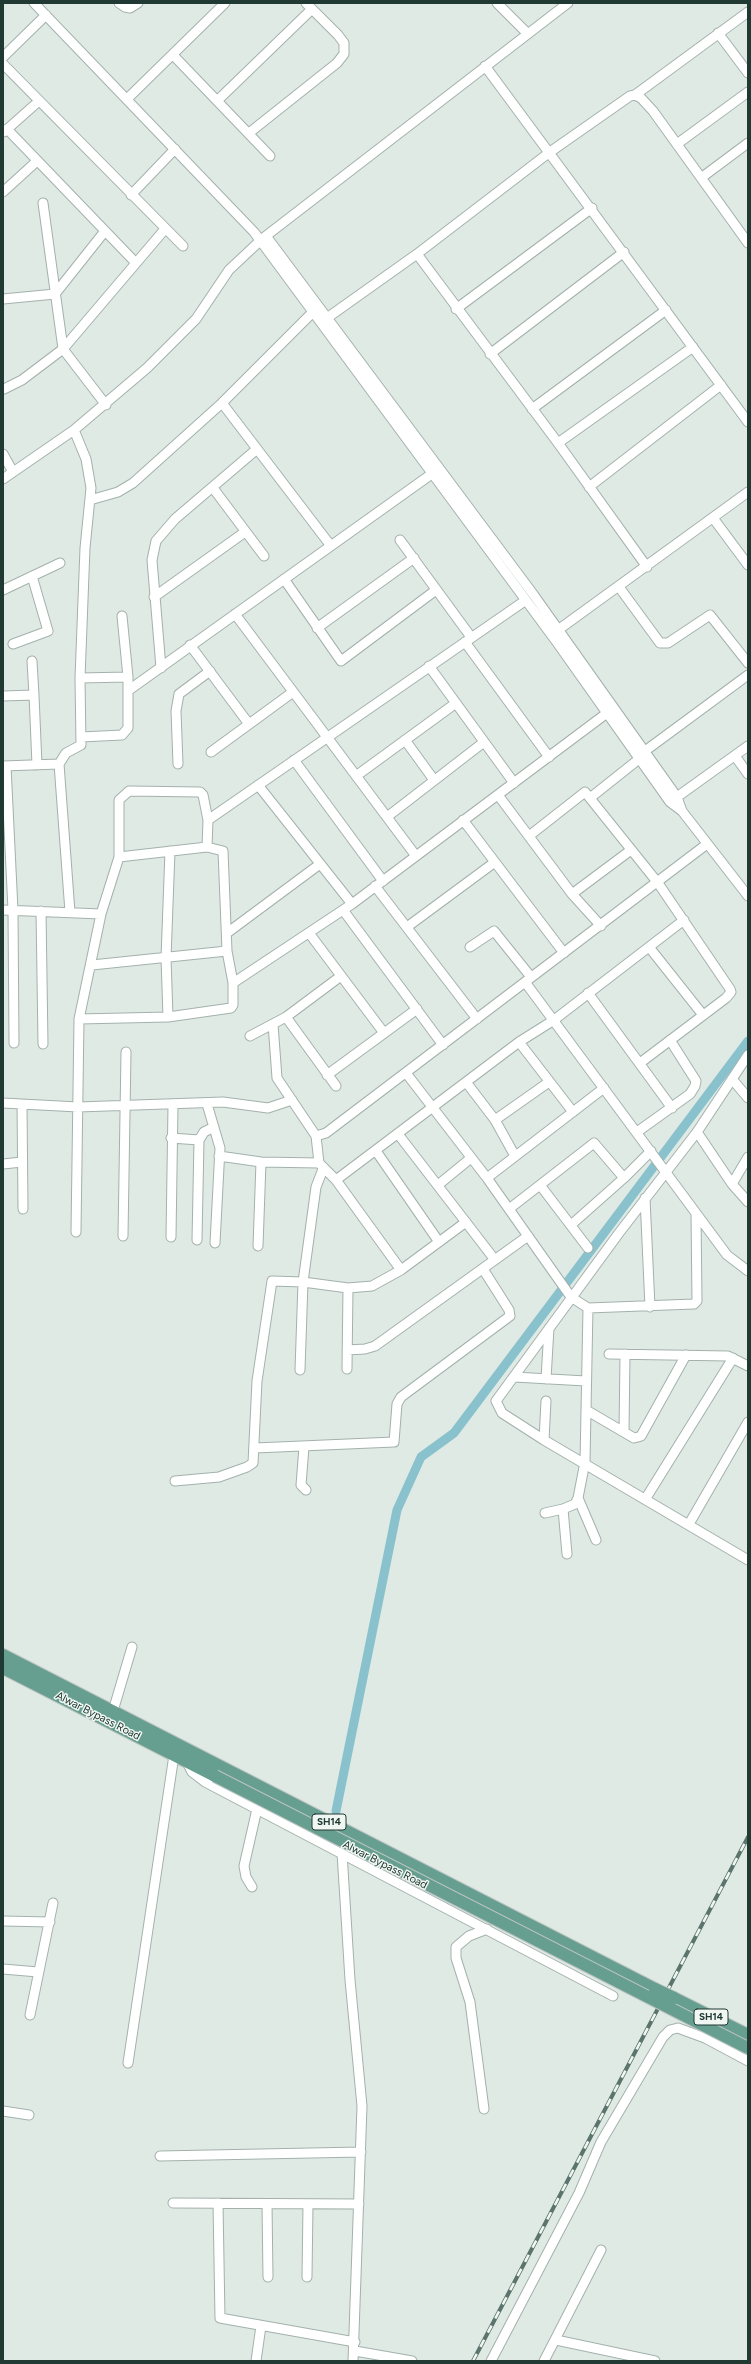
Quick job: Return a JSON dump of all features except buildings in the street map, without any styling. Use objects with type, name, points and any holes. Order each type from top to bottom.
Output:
[{"type":"main road","name":"Alwar Bypass Road","points":[[3,1655],[655,1989],[748,2035]]},
{"type":"main road","name":"Alwar Bypass Road","points":[[3,1668],[748,2048]]},
{"type":"street","points":[[34,3],[264,239],[328,318],[558,630],[642,755],[670,802],[682,811],[748,896]]},
{"type":"street","points":[[119,3],[130,8],[138,3]]},
{"type":"street","points":[[127,99],[225,3]]},
{"type":"street","points":[[497,3],[527,33]]},
{"type":"street","points":[[3,479],[74,430],[106,405],[177,340],[196,319],[229,270],[264,239],[527,33],[568,3]]},
{"type":"street","points":[[218,100],[309,6],[344,42],[344,54],[337,63],[250,133]]},
{"type":"street","points":[[328,318],[417,254],[616,103],[635,95],[748,12]]},
{"type":"street","points":[[3,57],[46,15]]},
{"type":"street","points":[[718,33],[748,73]]},
{"type":"street","points":[[173,55],[250,133],[270,156]]},
{"type":"street","points":[[3,64],[183,246]]},
{"type":"street","points":[[485,66],[592,208],[748,422]]},
{"type":"street","points":[[677,144],[748,92]]},
{"type":"street","points":[[635,95],[645,102],[748,243]]},
{"type":"street","points":[[39,101],[5,131],[37,161],[135,262]]},
{"type":"street","points":[[701,178],[748,143]]},
{"type":"street","points":[[131,195],[175,149]]},
{"type":"street","points":[[3,192],[37,161]]},
{"type":"street","points":[[43,203],[63,350],[106,405]]},
{"type":"street","points":[[456,309],[592,208]]},
{"type":"street","points":[[4,389],[22,380],[63,350],[84,327],[135,262],[165,229]]},
{"type":"street","points":[[3,299],[55,294],[105,231]]},
{"type":"street","points":[[264,239],[313,312],[526,600],[607,714],[677,797],[682,811]]},
{"type":"street","points":[[490,354],[624,252]]},
{"type":"street","points":[[417,254],[456,309],[558,443],[647,567]]},
{"type":"street","points":[[532,409],[666,310]]},
{"type":"street","points":[[90,500],[118,492],[133,483],[222,403],[313,312]]},
{"type":"street","points":[[558,443],[693,347]]},
{"type":"street","points":[[589,488],[721,385]]},
{"type":"street","points":[[222,403],[331,546]]},
{"type":"street","points":[[70,912],[59,764],[66,753],[79,748],[81,737],[80,678],[86,536],[90,500],[90,476],[74,430]]},
{"type":"street","points":[[161,668],[152,560],[156,541],[175,520],[257,449]]},
{"type":"street","points":[[3,454],[13,472]]},
{"type":"street","points":[[129,690],[433,473]]},
{"type":"street","points":[[213,488],[264,556]]},
{"type":"street","points":[[558,630],[647,567],[748,492]]},
{"type":"street","points":[[713,518],[748,565]]},
{"type":"street","points":[[154,597],[245,532]]},
{"type":"street","points":[[400,540],[436,590],[468,640],[549,757]]},
{"type":"street","points":[[318,628],[414,558]]},
{"type":"street","points":[[3,590],[60,563]]},
{"type":"street","points":[[13,644],[48,631],[32,576]]},
{"type":"street","points":[[284,580],[340,661],[436,590]]},
{"type":"street","points":[[619,587],[660,643],[668,643],[710,615],[748,663]]},
{"type":"street","points":[[208,820],[526,600]]},
{"type":"street","points":[[235,614],[416,856]]},
{"type":"street","points":[[81,737],[122,735],[126,733],[128,728],[129,690],[122,616]]},
{"type":"street","points":[[190,645],[249,724]]},
{"type":"street","points":[[32,661],[37,764]]},
{"type":"street","points":[[429,666],[514,783]]},
{"type":"street","points":[[178,764],[177,699],[179,694],[210,671]]},
{"type":"street","points":[[590,798],[642,755],[748,675]]},
{"type":"street","points":[[80,678],[128,677]]},
{"type":"street","points":[[211,752],[293,692]]},
{"type":"street","points":[[3,696],[34,695]]},
{"type":"street","points":[[356,776],[456,703]]},
{"type":"street","points":[[232,984],[352,904],[607,714]]},
{"type":"street","points":[[405,740],[434,780]]},
{"type":"street","points":[[387,817],[484,742]]},
{"type":"street","points":[[677,797],[748,746]]},
{"type":"street","points":[[735,756],[748,774]]},
{"type":"street","points":[[294,760],[379,883],[406,927],[477,1019]]},
{"type":"street","points":[[14,1043],[13,910],[4,766],[59,764]]},
{"type":"street","points":[[258,785],[352,904]]},
{"type":"street","points":[[76,1232],[79,1019],[92,965],[101,914],[119,857],[119,800],[129,791],[200,792],[204,795],[208,820],[207,847]]},
{"type":"street","points":[[529,836],[585,792],[658,884],[730,989],[731,992],[726,998],[640,1063]]},
{"type":"street","points":[[498,795],[572,894],[601,926]]},
{"type":"street","points":[[463,820],[564,953]]},
{"type":"street","points":[[316,1136],[326,1132],[406,1073],[658,884],[707,844]]},
{"type":"street","points":[[79,1019],[168,1017],[231,1008],[233,1005],[232,984],[227,951],[223,851],[207,847],[119,857]]},
{"type":"street","points":[[168,1017],[166,958],[170,850]]},
{"type":"street","points":[[572,894],[631,850]]},
{"type":"street","points":[[406,927],[495,862]]},
{"type":"street","points":[[227,933],[320,864]]},
{"type":"street","points":[[3,910],[101,914]]},
{"type":"street","points":[[343,910],[443,1045]]},
{"type":"street","points":[[41,911],[43,1044]]},
{"type":"street","points":[[336,1180],[519,1042],[554,1020],[684,920]]},
{"type":"street","points":[[470,947],[494,931],[554,1020],[660,1162],[696,1214],[727,1255],[748,1271]]},
{"type":"street","points":[[310,933],[384,1033]]},
{"type":"street","points":[[649,947],[703,1016]]},
{"type":"street","points":[[92,965],[227,951]]},
{"type":"street","points":[[250,1036],[286,1017],[341,976]]},
{"type":"street","points":[[588,993],[672,1108]]},
{"type":"street","points":[[327,1075],[416,1009]]},
{"type":"street","points":[[286,1017],[336,1086]]},
{"type":"street","points":[[273,1024],[277,1078],[316,1136],[321,1166],[316,1187],[303,1282],[300,1370]]},
{"type":"street","points":[[637,1132],[690,1094],[696,1081],[670,1040]]},
{"type":"street","points":[[519,1042],[573,1112]]},
{"type":"street","points":[[123,1236],[126,1052]]},
{"type":"street","points":[[748,1055],[697,1132],[645,1198],[571,1297],[496,1401],[502,1413],[544,1440],[585,1462],[748,1560]]},
{"type":"street","points":[[406,1073],[487,1178],[571,1297],[588,1308],[650,1307],[694,1304],[697,1301],[696,1214]]},
{"type":"street","points":[[732,1079],[748,1098]]},
{"type":"street","points":[[466,1082],[495,1120],[515,1156]]},
{"type":"street","points":[[495,1120],[549,1082]]},
{"type":"street","points":[[487,1178],[604,1088]]},
{"type":"street","points":[[3,1103],[78,1107],[207,1104],[222,1102],[268,1108],[292,1100]]},
{"type":"street","points":[[22,1104],[23,1210]]},
{"type":"street","points":[[207,1104],[219,1142],[215,1243]]},
{"type":"street","points":[[171,1237],[171,1138],[173,1105]]},
{"type":"street","points":[[197,1240],[199,1140],[204,1132],[214,1127]]},
{"type":"street","points":[[697,1132],[732,1184],[748,1202]]},
{"type":"street","points":[[398,1134],[495,1260]]},
{"type":"street","points":[[171,1138],[199,1140]]},
{"type":"street","points":[[509,1209],[594,1143],[624,1178]]},
{"type":"street","points":[[376,1151],[440,1242]]},
{"type":"street","points":[[571,1225],[652,1152]]},
{"type":"street","points":[[219,1156],[261,1162],[321,1166],[336,1180],[401,1270]]},
{"type":"street","points":[[732,1184],[748,1157]]},
{"type":"street","points":[[438,1185],[471,1158]]},
{"type":"street","points":[[3,1164],[22,1162]]},
{"type":"street","points":[[258,1246],[261,1162]]},
{"type":"street","points":[[540,1184],[588,1248]]},
{"type":"street","points":[[645,1198],[650,1307]]},
{"type":"street","points":[[176,1481],[219,1477],[248,1467],[253,1462],[255,1448],[257,1381],[271,1284],[275,1281],[303,1282],[348,1288],[372,1286],[401,1270],[466,1222]]},
{"type":"street","points":[[347,1350],[365,1349],[375,1346],[528,1236]]},
{"type":"street","points":[[255,1448],[394,1442],[397,1404],[401,1397],[510,1316],[509,1310],[483,1269]]},
{"type":"street","points":[[347,1368],[348,1288]]},
{"type":"street","points":[[545,1513],[564,1509],[575,1504],[578,1498],[585,1462],[588,1308]]},
{"type":"street","points":[[546,1379],[549,1328]]},
{"type":"street","points":[[609,1354],[723,1356],[733,1358],[748,1366]]},
{"type":"street","points":[[624,1432],[625,1354]]},
{"type":"street","points":[[586,1410],[634,1438],[641,1436],[686,1355]]},
{"type":"street","points":[[646,1498],[733,1358]]},
{"type":"street","points":[[514,1377],[586,1381]]},
{"type":"street","points":[[544,1440],[546,1401]]},
{"type":"street","points":[[689,1524],[748,1422]]},
{"type":"street","points":[[304,1447],[301,1485],[306,1490]]},
{"type":"street","points":[[578,1498],[596,1540]]},
{"type":"street","points":[[564,1509],[567,1554]]},
{"type":"street","points":[[112,1711],[132,1647]]},
{"type":"street","points":[[128,2063],[174,1755]]},
{"type":"street","points":[[186,1760],[192,1772],[201,1779],[613,1996]]},
{"type":"street","points":[[252,1887],[246,1878],[244,1866],[257,1809]]},
{"type":"street","points":[[342,1853],[350,1980],[362,2106],[355,2346],[353,2361]]},
{"type":"street","points":[[30,2015],[53,1903]]},
{"type":"street","points":[[3,1921],[50,1922]]},
{"type":"street","points":[[484,2109],[470,2002],[456,1958],[456,1947],[469,1936],[487,1930]]},
{"type":"street","points":[[3,1969],[38,1972]]},
{"type":"street","points":[[491,2361],[579,2193],[601,2142],[663,2037],[670,2030],[678,2028],[705,2038],[748,2061]]},
{"type":"street","points":[[3,2111],[29,2115]]},
{"type":"street","points":[[160,2156],[361,2152]]},
{"type":"street","points":[[173,2203],[359,2204]]},
{"type":"street","points":[[218,2203],[220,2318],[355,2346],[412,2361]]},
{"type":"street","points":[[267,2204],[268,2277]]},
{"type":"street","points":[[307,2277],[308,2204]]},
{"type":"street","points":[[544,2361],[556,2340],[600,2250]]},
{"type":"street","points":[[256,2361],[260,2326]]},
{"type":"street","points":[[556,2340],[618,2357],[655,2361]]},
{"type":"waterway","points":[[336,1811],[397,1510],[421,1457],[454,1433],[748,1041]]},
{"type":"railway","points":[[473,2361],[748,1837]]}]
